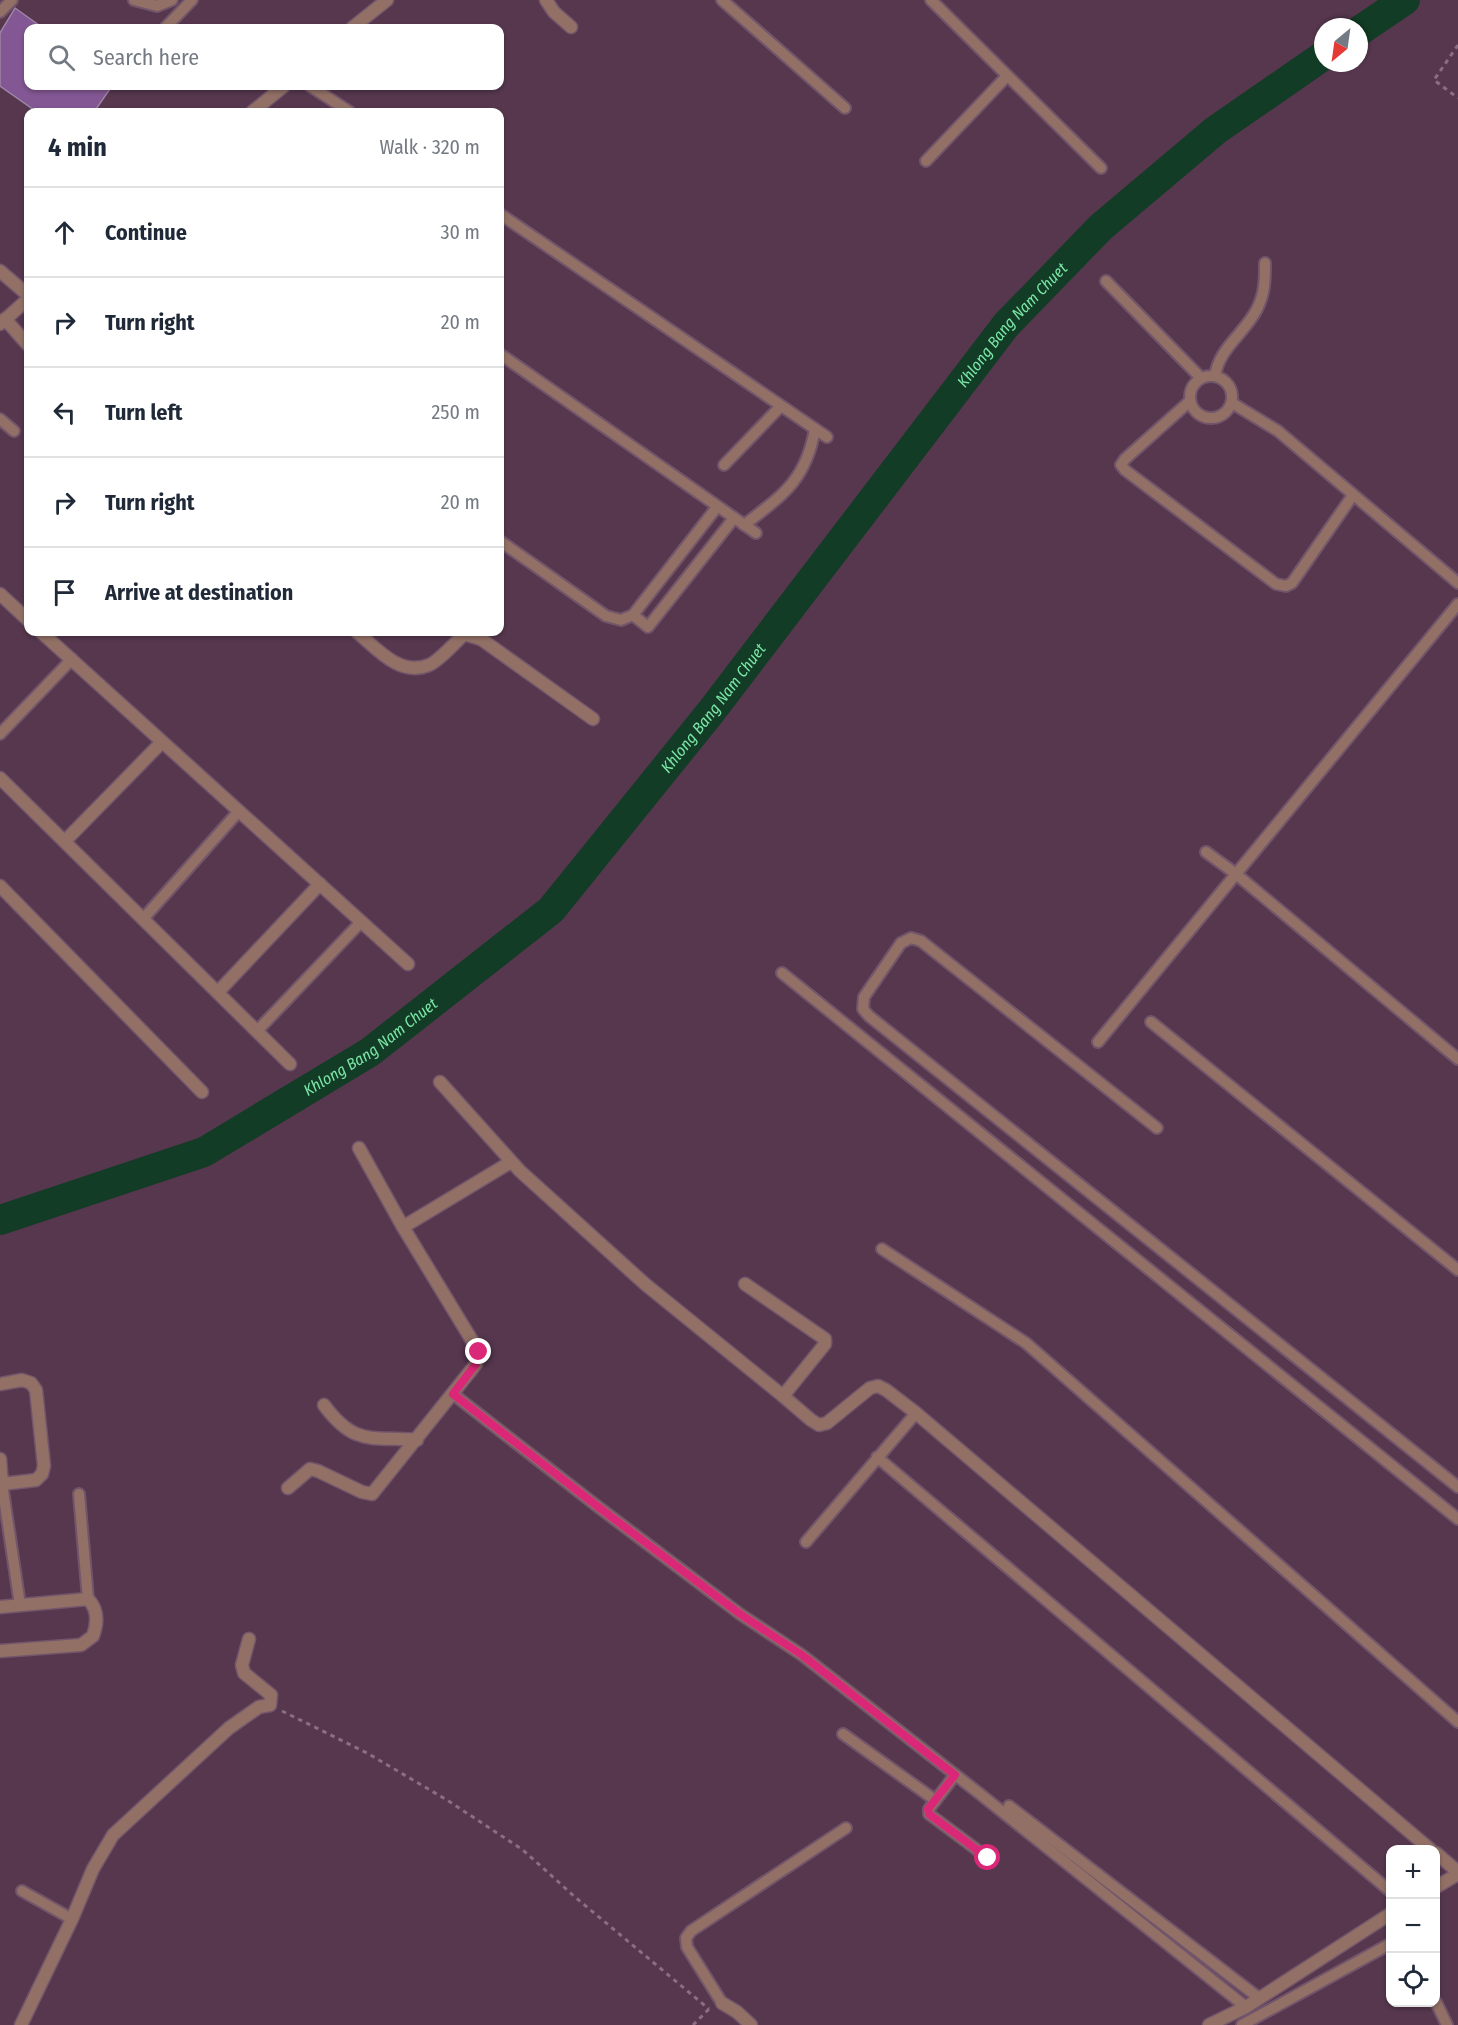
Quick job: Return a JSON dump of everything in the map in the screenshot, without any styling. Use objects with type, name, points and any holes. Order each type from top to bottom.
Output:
[{"type":"street","points":[[357,24],[386,0]]},
{"type":"street","points":[[546,0],[554,12],[571,27]]},
{"type":"street","points":[[257,108],[279,90]]},
{"type":"street","points":[[0,271],[24,292]]},
{"type":"street","points":[[24,303],[3,322],[24,341]]},
{"type":"street","points":[[0,594],[24,616]]},
{"type":"street","points":[[46,636],[408,964]]},
{"type":"street","points":[[362,636],[390,661],[411,669],[431,665],[462,636]]},
{"type":"street","points":[[474,636],[593,719]]},
{"type":"street","points":[[64,842],[162,741]]},
{"type":"street","points":[[0,778],[290,1065]]},
{"type":"street","points":[[218,992],[320,884]]},
{"type":"street","points":[[0,886],[202,1092]]},
{"type":"street","points":[[440,1082],[511,1162],[645,1284],[811,1420],[819,1425],[827,1423],[870,1388],[878,1386],[916,1413],[1425,1845]]},
{"type":"street","points":[[288,1488],[310,1469],[362,1492],[372,1494],[476,1364],[479,1352],[358,1148]]},
{"type":"street","points":[[403,1227],[511,1162]]},
{"type":"street","points":[[745,1284],[825,1339],[825,1344],[820,1351],[783,1396]]},
{"type":"street","points":[[0,1384],[22,1380],[31,1383],[36,1390],[44,1466],[42,1474],[36,1480],[1,1485],[0,1459]]},
{"type":"street","points":[[324,1405],[334,1419],[357,1435],[372,1439],[417,1440]]},
{"type":"street","points":[[0,1607],[88,1599],[94,1605],[97,1616],[93,1636],[81,1645],[0,1651]]},
{"type":"street","points":[[21,2025],[72,1919],[93,1869],[113,1835],[229,1728],[259,1707],[270,1705],[271,1695],[244,1673],[242,1665],[249,1639]]},
{"type":"street","points":[[1440,1857],[1458,1873],[1440,1884]]},
{"type":"street","points":[[1209,2025],[1246,2007],[1386,1917]]},
{"type":"street","points":[[722,2003],[737,2012],[751,2025]]},
{"type":"lane","points":[[0,12],[12,0]]},
{"type":"lane","points":[[134,0],[157,6],[172,0]]},
{"type":"lane","points":[[169,24],[192,0]]},
{"type":"lane","points":[[722,0],[844,108]]},
{"type":"lane","points":[[931,0],[1101,168]]},
{"type":"lane","points":[[926,161],[1007,76]]},
{"type":"lane","points":[[316,90],[344,108]]},
{"type":"lane","points":[[504,217],[827,437]]},
{"type":"lane","points":[[1215,376],[1216,368],[1226,348],[1256,311],[1265,288],[1266,263]]},
{"type":"lane","points":[[1106,281],[1202,378]]},
{"type":"lane","points":[[504,357],[756,533]]},
{"type":"lane","points":[[1215,376],[1221,378],[1231,389],[1232,403],[1225,414],[1220,417],[1207,419],[1196,412],[1190,401],[1192,388],[1202,378],[1215,376]]},
{"type":"lane","points":[[1190,401],[1121,465],[1125,471],[1276,584],[1286,586],[1292,583],[1353,495]]},
{"type":"lane","points":[[1232,403],[1278,431],[1458,583]]},
{"type":"lane","points":[[724,465],[781,406]]},
{"type":"lane","points":[[0,419],[14,431]]},
{"type":"lane","points":[[633,615],[648,627],[739,521],[786,492],[805,464],[815,429]]},
{"type":"lane","points":[[504,544],[606,616],[621,620],[633,615],[717,507]]},
{"type":"lane","points":[[1098,1042],[1458,604]]},
{"type":"lane","points":[[0,734],[72,659]]},
{"type":"lane","points":[[143,919],[239,811]]},
{"type":"lane","points":[[1206,852],[1236,874],[1458,1059]]},
{"type":"lane","points":[[257,1031],[361,922]]},
{"type":"lane","points":[[1157,1128],[921,941],[911,938],[901,943],[864,997],[864,1009],[869,1016],[1458,1487]]},
{"type":"lane","points":[[782,973],[1458,1519]]},
{"type":"lane","points":[[1151,1022],[1458,1270]]},
{"type":"lane","points":[[882,1249],[1026,1342],[1458,1722]]},
{"type":"lane","points":[[453,1394],[740,1614],[802,1655],[1246,2007]]},
{"type":"lane","points":[[806,1542],[916,1413]]},
{"type":"lane","points":[[877,1457],[1386,1888]]},
{"type":"lane","points":[[1,1485],[20,1605]]},
{"type":"lane","points":[[79,1494],[88,1599]]},
{"type":"lane","points":[[843,1734],[935,1800]]},
{"type":"lane","points":[[955,1775],[928,1809],[929,1814],[988,1858]]},
{"type":"lane","points":[[1009,1806],[1259,1998]]},
{"type":"lane","points":[[722,2003],[687,1947],[686,1938],[691,1932],[846,1828]]},
{"type":"lane","points":[[22,1891],[72,1919]]},
{"type":"lane","points":[[1242,2025],[1262,2021],[1386,1946]]},
{"type":"lane","points":[[1439,2007],[1449,2025],[1458,2021]]},
{"type":"path","points":[[1458,45],[1434,80],[1458,98]]},
{"type":"path","points":[[270,1705],[367,1753],[447,1800],[522,1850],[575,1898],[709,2009]]},
{"type":"path","points":[[693,2025],[715,2004],[722,2003]]},
{"type":"building","points":[[15,8],[37,24],[24,24],[24,90],[109,90],[97,108],[31,108],[0,86],[0,33]]},
{"type":"waterway","name":"Khlong Bang Nam Chuet","points":[[1368,25],[1405,0]]},
{"type":"waterway","name":"Khlong Bang Nam Chuet","points":[[0,1220],[204,1152],[370,1052],[551,910],[710,713],[1006,325],[1101,227],[1216,130],[1314,62]]},
{"type":"route","points":[[479,1352],[476,1364],[453,1394],[740,1614],[802,1655],[955,1775],[928,1809],[929,1814],[988,1858]]}]
